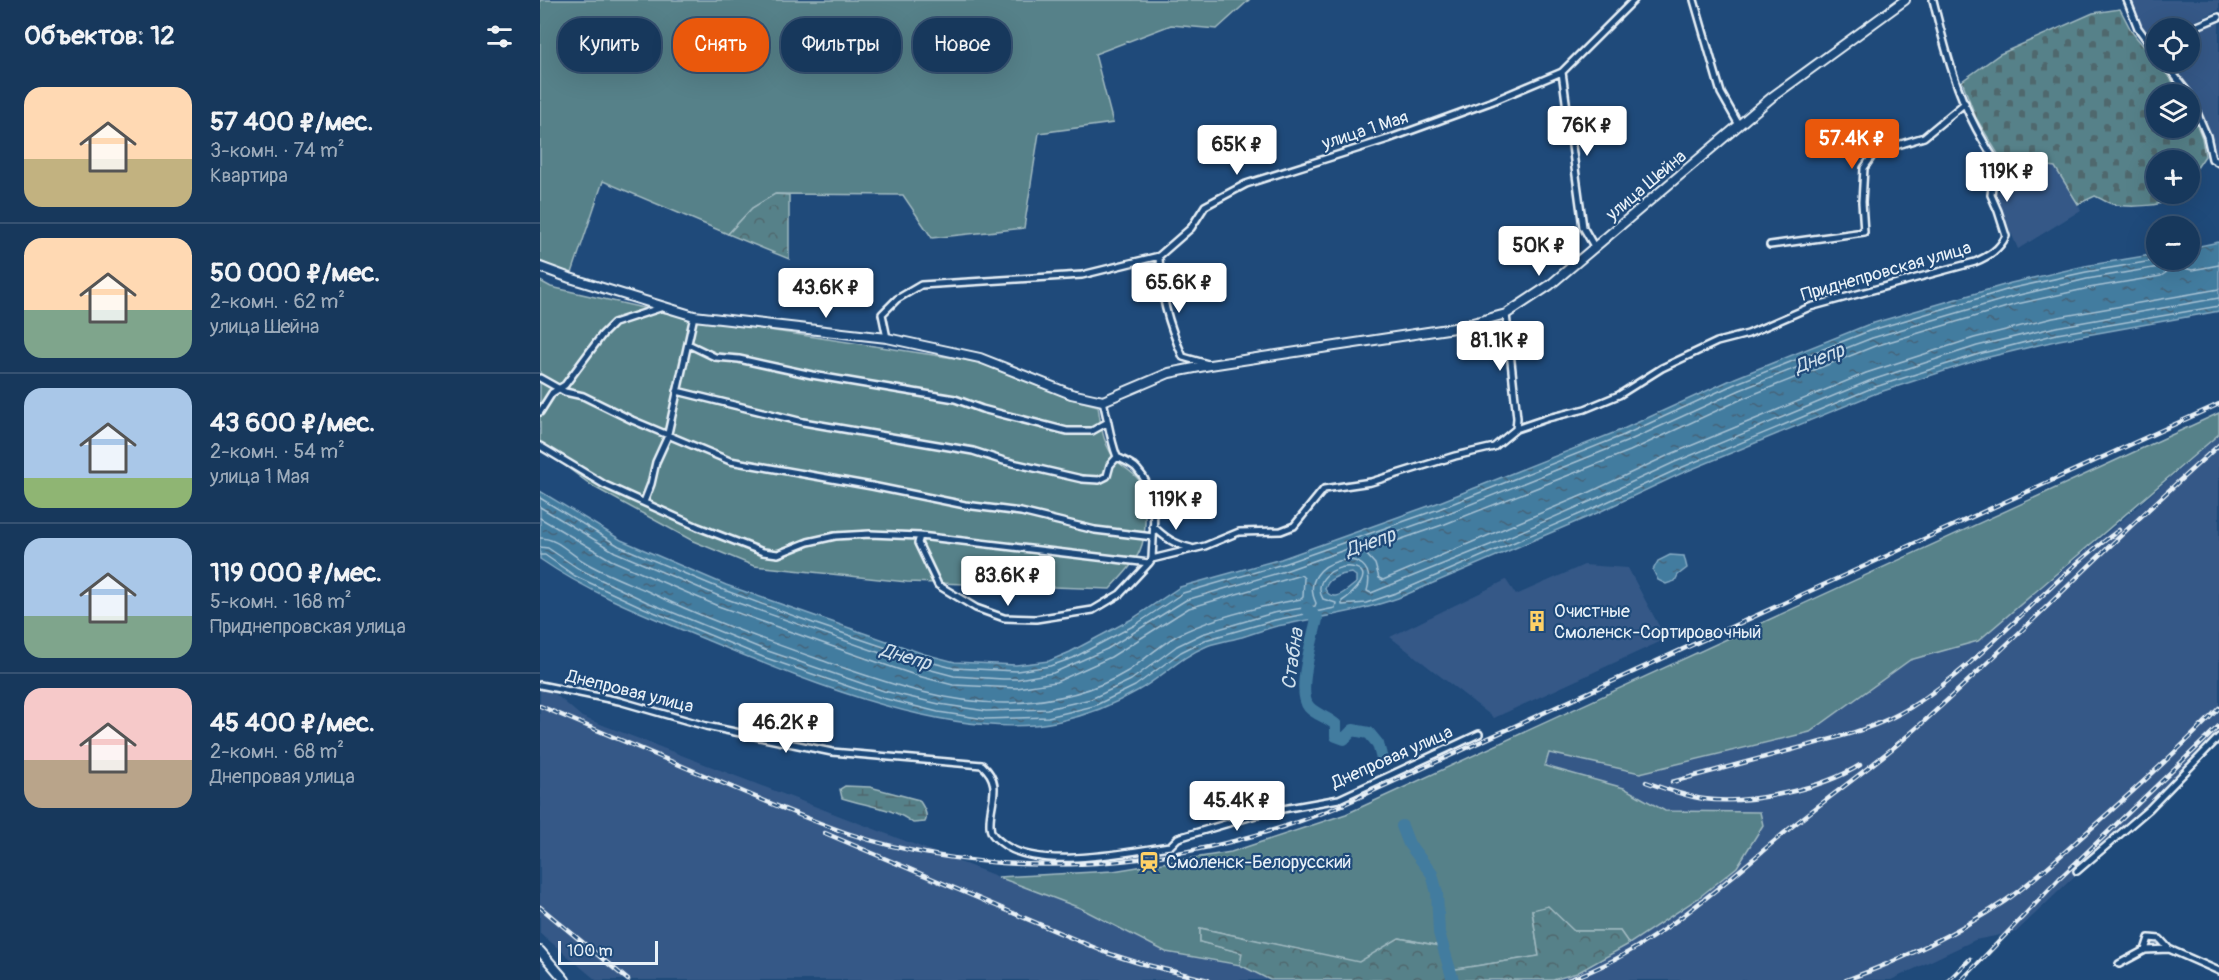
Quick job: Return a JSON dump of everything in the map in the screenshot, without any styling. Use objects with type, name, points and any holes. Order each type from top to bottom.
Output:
[{"type":"street","name":"улица 1 Мая","points":[[887,338],[882,314],[897,299],[921,285],[1082,275],[1159,256],[1191,228],[1205,206],[1246,184],[1388,139],[1493,101],[1562,72],[1634,0]]},
{"type":"street","points":[[1694,0],[1721,93],[1738,125]]},
{"type":"street","name":"улица Шейна","points":[[1102,401],[1169,373],[1454,328],[1506,314],[1550,285],[1772,98],[1905,0]]},
{"type":"street","points":[[1933,0],[1953,74],[1965,103],[1991,156],[2012,184]]},
{"type":"street","points":[[2127,0],[2138,28],[2146,40]]},
{"type":"street","points":[[2200,25],[2219,17]]},
{"type":"street","points":[[1562,72],[1583,227],[1595,248]]},
{"type":"street","points":[[2172,72],[2181,84]]},
{"type":"street","points":[[1770,245],[1864,232],[1862,202],[1864,168],[1875,152],[1924,137],[1965,103]]},
{"type":"street","points":[[2200,120],[2207,136],[2212,159],[2219,163]]},
{"type":"street","name":"Приднепровская улица","points":[[1150,561],[1239,532],[1281,531],[1294,526],[1323,489],[1371,482],[1455,456],[1494,447],[1516,429],[1594,406],[1619,395],[1662,368],[1718,342],[1748,334],[1810,306],[1975,262],[1990,255],[2001,246],[2006,236],[1991,195],[1994,170],[1991,156]]},
{"type":"street","points":[[1159,256],[1160,283],[1170,327],[1183,357],[1210,365]]},
{"type":"street","points":[[540,267],[570,279],[694,316],[887,338],[980,358],[1071,394],[1102,401],[1110,438],[1117,457],[1137,468],[1152,494],[1154,508],[1150,561],[1120,594],[1093,610],[1036,619],[1004,618],[976,608],[938,585],[918,543],[920,536]]},
{"type":"street","points":[[540,412],[552,393],[566,385],[602,335],[614,323],[663,307]]},
{"type":"street","points":[[1506,314],[1517,418],[1516,429]]},
{"type":"street","points":[[644,502],[656,462],[668,433],[694,316]]},
{"type":"street","points":[[688,344],[715,357],[739,359],[812,375],[933,395],[1067,431],[1092,431],[1108,422]]},
{"type":"street","points":[[540,378],[560,389],[583,396],[632,420],[668,433],[730,461],[965,505],[1021,512],[1095,530],[1153,537]]},
{"type":"street","points":[[677,392],[803,422],[973,451],[1004,461],[1082,479],[1099,480],[1107,476],[1110,465],[1117,457]]},
{"type":"street","points":[[540,446],[605,485],[698,527],[763,552],[778,554],[808,542],[835,536],[870,534],[920,536],[1150,561]]},
{"type":"street","points":[[1153,526],[1176,545],[1192,549]]},
{"type":"street","name":"Днепровая улица","points":[[540,685],[619,701],[706,726],[832,752],[982,765],[989,772],[995,787],[990,826],[992,835],[1009,849],[1038,858],[1092,856],[1170,846],[1178,838],[1236,820],[1266,812],[1339,799],[1479,734]]},
{"type":"street","points":[[2077,871],[2149,809],[2219,737]]},
{"type":"street","points":[[2145,950],[2149,938],[2160,939],[2169,950]]},
{"type":"street","points":[[2119,964],[2145,950],[2169,950],[2219,971]]},
{"type":"street","points":[[540,951],[565,980]]},
{"type":"shaded area","points":[[2128,0],[2219,0],[2219,10],[2200,19],[2146,18],[2146,32],[2135,21]]},
{"type":"shaded area","points":[[2219,15],[2219,156],[2212,154],[2200,124],[2200,84],[2184,84],[2178,72],[2200,72],[2200,24]]},
{"type":"shaded area","points":[[2048,166],[2055,167],[2081,210],[2018,249],[1994,193]]},
{"type":"shaded area","points":[[2219,435],[2219,738],[2016,932],[1975,940],[1891,980],[1553,980],[1577,973],[1601,961],[1697,899],[1759,812],[1665,811],[1624,788],[1545,766],[1549,753],[1640,773],[1810,732],[1910,660],[1978,641]]},
{"type":"shaded area","points":[[1584,565],[1628,568],[1666,639],[1494,718],[1390,637],[1506,580],[1516,595]]},
{"type":"shaded area","points":[[540,681],[582,717],[1080,908],[1166,952],[1240,965],[1270,980],[596,980],[540,933]]},
{"type":"green space","points":[[540,0],[1249,0],[1217,29],[1171,25],[1095,54],[1113,123],[1039,133],[1024,228],[932,238],[903,195],[776,194],[752,208],[728,234],[603,181],[571,276],[540,261]]},
{"type":"green space","points":[[2120,9],[2132,32],[2146,49],[2146,72],[2165,72],[2175,84],[2146,84],[2146,138],[2200,138],[2200,133],[2202,138],[2205,156],[2200,163],[2200,150],[2146,150],[2146,204],[2158,204],[2128,206],[2112,204],[2095,196],[2078,204],[2055,167],[2048,166],[2015,182],[1976,118],[1962,81],[2000,54],[2093,13]]},
{"type":"green space","points":[[775,194],[789,195],[789,259],[728,234],[752,208]]},
{"type":"green space","points":[[540,281],[551,287],[683,317],[960,359],[995,367],[1068,398],[1098,406],[1109,450],[1118,462],[1137,477],[1141,485],[1145,531],[1140,551],[1110,589],[907,582],[754,566],[693,541],[594,487],[540,447]]},
{"type":"green space","points":[[2219,413],[2219,434],[1978,641],[1910,660],[1810,732],[1640,773],[1549,753],[1545,766],[1624,788],[1665,811],[1760,812],[1763,825],[1737,867],[1697,899],[1629,944],[1620,931],[1574,931],[1532,910],[1539,956],[1450,970],[1444,947],[1400,938],[1359,963],[1200,928],[1200,942],[1243,953],[1240,965],[1166,952],[1080,908],[998,877],[1113,871],[1231,852],[1346,814]]},
{"type":"green space","points":[[845,786],[870,787],[919,800],[926,814],[925,822],[913,823],[897,813],[842,798],[840,789]]},
{"type":"green space","points":[[1548,906],[1574,931],[1620,931],[1629,944],[1577,973],[1553,980],[1270,980],[1240,965],[1242,953],[1200,942],[1200,928],[1359,962],[1399,938],[1444,947],[1450,970],[1539,956],[1532,910]]},
{"type":"water","name":"Днепр","points":[[2219,242],[2219,311],[2059,340],[1981,359],[1874,394],[1680,474],[1597,513],[1398,598],[1353,611],[1277,626],[1207,646],[1128,696],[1100,709],[1060,721],[1019,726],[975,724],[882,705],[790,674],[644,614],[580,584],[540,559],[540,491],[621,540],[726,585],[924,654],[955,662],[1016,665],[1049,661],[1132,619],[1180,587],[1281,559],[1437,503],[1621,430],[1735,378],[1867,325],[2011,283],[2085,266],[2146,256],[2146,270],[2200,270],[2200,246]],"holes":[[[1352,573],[1356,576],[1356,583],[1336,596],[1328,594],[1325,589],[1329,582],[1344,574]]]},
{"type":"water","points":[[1670,555],[1684,556],[1687,568],[1678,575],[1675,581],[1666,584],[1658,580],[1653,570],[1658,561]]},
{"type":"waterway","name":"Стабна","points":[[1307,609],[1317,619],[1309,651],[1304,690],[1305,700],[1315,712],[1336,725],[1336,736],[1344,739],[1353,730],[1369,733],[1378,744],[1382,759]]},
{"type":"waterway","name":"Стабна","points":[[1402,826],[1409,844],[1432,874],[1437,893],[1439,933],[1453,980]]},
{"type":"railway","points":[[540,706],[799,815],[847,833],[908,850],[970,860],[1033,864],[1096,863],[1159,856],[1220,844],[1281,827],[1340,806],[2219,404]]},
{"type":"railway","points":[[1568,980],[1628,952],[1685,915],[1789,829],[1888,752],[1958,691],[2219,445]]},
{"type":"railway","points":[[1672,782],[1840,737],[1898,715],[1939,688],[1966,666],[2066,573],[2119,530]]},
{"type":"railway","points":[[1846,980],[1928,945],[2016,893],[2137,787],[2219,708]]},
{"type":"railway","points":[[1962,980],[2059,879],[2219,726]]},
{"type":"railway","points":[[1646,782],[1697,798],[1742,800],[1806,788],[1844,774],[1860,765]]},
{"type":"railway","points":[[825,833],[1107,953],[1208,980]]},
{"type":"railway","points":[[540,907],[628,980]]},
{"type":"railway","points":[[1949,980],[1970,959]]},
{"type":"place","name":"Очистные Смоленск-Сортировочный","points":[[1537,621]]},
{"type":"place","name":"Смоленск-Белорусский","points":[[1149,862]]}]
